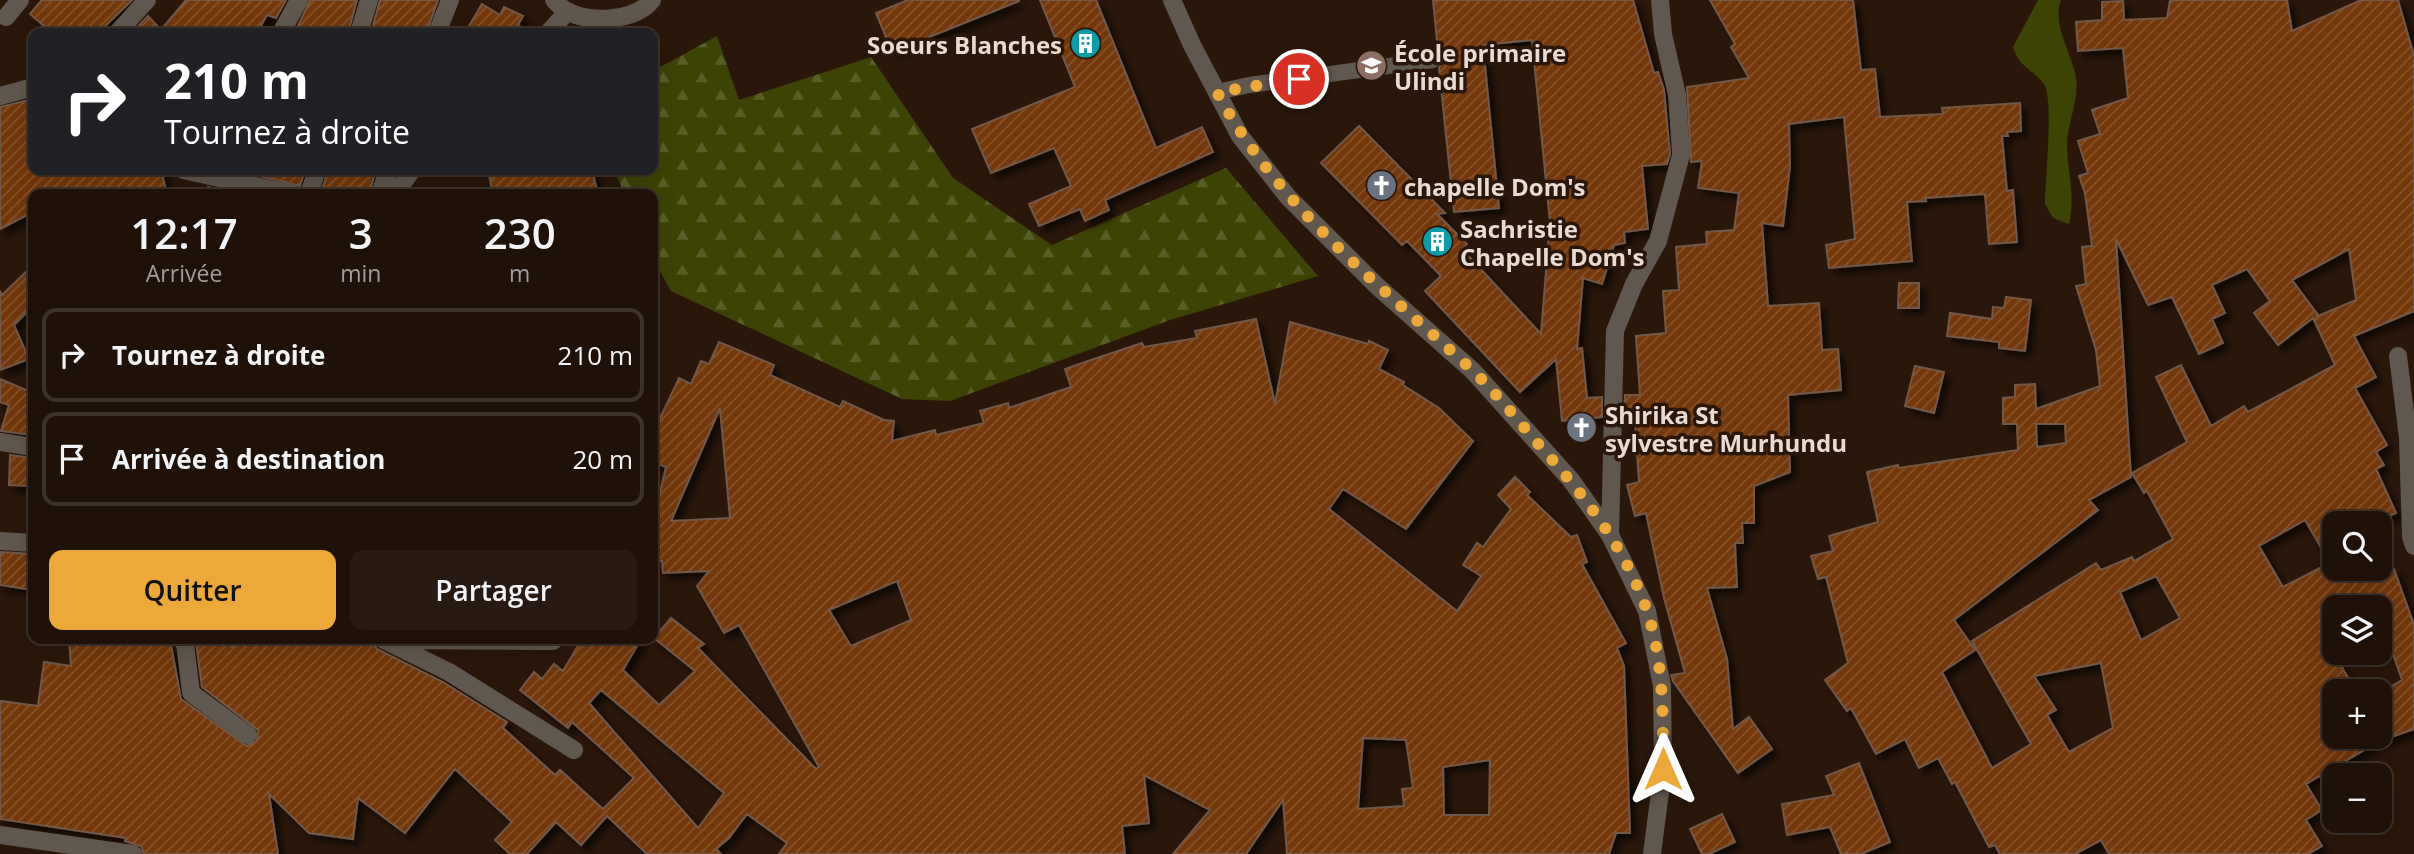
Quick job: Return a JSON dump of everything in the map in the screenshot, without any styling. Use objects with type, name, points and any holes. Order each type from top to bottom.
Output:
[{"type":"street","points":[[6,17],[20,0]]},
{"type":"street","points":[[122,28],[147,0]]},
{"type":"street","points":[[284,28],[299,0]]},
{"type":"street","points":[[361,28],[369,0]]},
{"type":"street","points":[[439,28],[450,0]]},
{"type":"street","points":[[550,28],[560,6],[594,18],[621,17],[647,7],[652,0]]},
{"type":"street","points":[[1172,0],[1240,136],[1288,197],[1377,286],[1473,371],[1571,480],[1610,535],[1647,611],[1662,686],[1663,769],[1652,854]]},
{"type":"street","points":[[1610,535],[1615,331],[1634,284],[1658,241],[1681,155],[1677,94],[1663,34],[1660,0]]},
{"type":"street","points":[[0,96],[28,88]]},
{"type":"street","points":[[236,175],[277,189]]},
{"type":"street","points":[[2398,356],[2408,438],[2411,537],[2414,546]]},
{"type":"street","points":[[0,442],[28,446]]},
{"type":"street","points":[[0,541],[28,543]]},
{"type":"street","points":[[185,644],[191,693],[248,735]]},
{"type":"street","points":[[393,644],[449,672],[574,750]]},
{"type":"street","points":[[0,835],[133,854]]},
{"type":"lane","points":[[1217,92],[1250,85],[1433,61]]},
{"type":"green space","points":[[2038,0],[2061,0],[2060,28],[2073,64],[2076,82],[2067,143],[2071,194],[2069,224],[2053,218],[2045,204],[2049,123],[2047,93],[2044,84],[2023,64],[2013,47]]},
{"type":"green space","points":[[717,36],[739,100],[871,57],[953,178],[1052,245],[1226,168],[1318,276],[1170,320],[950,401],[902,399],[671,291],[658,268],[658,189],[622,189],[617,175],[658,175],[658,68]]},
{"type":"building","points":[[42,0],[132,0],[103,28],[46,28],[30,14]]},
{"type":"building","points":[[186,0],[286,0],[276,18],[267,15],[260,28],[163,28]]},
{"type":"building","points":[[310,0],[357,0],[349,28],[298,26]]},
{"type":"building","points":[[380,0],[438,0],[428,28],[372,28]]},
{"type":"building","name":"Soeurs Blanches","points":[[908,0],[1019,1],[892,52],[876,13]]},
{"type":"building","points":[[1040,0],[1096,0],[1156,148],[1202,127],[1213,152],[1105,200],[1109,210],[1085,221],[1080,209],[1039,226],[1029,204],[1071,186],[1054,148],[991,173],[972,129],[1075,87]]},
{"type":"building","points":[[1433,0],[1633,0],[1654,73],[1658,72],[1664,90],[1670,154],[1667,164],[1642,166],[1648,229],[1624,232],[1625,243],[1614,245],[1602,284],[1583,278],[1577,349],[1582,348],[1587,398],[1602,397],[1602,417],[1562,421],[1556,359],[1520,392],[1425,291],[1441,276],[1407,241],[1402,245],[1321,163],[1359,126],[1445,213],[1437,214],[1467,244],[1462,249],[1541,334],[1550,222],[1532,40],[1483,45],[1499,208],[1454,212],[1439,68],[1443,59],[1438,51]]},
{"type":"building","points":[[1710,0],[1853,0],[1861,70],[1875,69],[1880,117],[1943,114],[1942,108],[2020,103],[2021,131],[2007,132],[2008,136],[2002,136],[2007,191],[2013,190],[2017,242],[1989,244],[1985,194],[1925,198],[1926,201],[1907,202],[1912,261],[1829,268],[1826,245],[1855,239],[1844,117],[1789,124],[1790,166],[1783,226],[1762,223],[1768,306],[1819,303],[1822,350],[1838,349],[1841,390],[1788,395],[1790,472],[1754,486],[1754,523],[1742,523],[1743,543],[1735,543],[1737,587],[1707,588],[1727,659],[1733,729],[1749,717],[1772,749],[1738,773],[1671,675],[1685,673],[1664,598],[1646,513],[1635,516],[1627,485],[1639,482],[1635,422],[1626,423],[1624,414],[1625,395],[1640,395],[1636,336],[1666,333],[1663,291],[1679,290],[1676,247],[1707,244],[1706,232],[1734,230],[1739,193],[1698,188],[1702,161],[1691,162],[1687,87],[1749,78],[1731,47],[1735,44]]},
{"type":"building","points":[[2170,0],[2287,0],[2292,31],[2361,0],[2398,0],[2414,56],[2414,311],[2354,336],[2376,377],[2355,388],[2387,445],[2376,452],[2384,465],[2376,469],[2396,513],[2322,511],[2322,549],[2305,520],[2259,546],[2283,587],[2322,567],[2322,581],[2392,581],[2394,569],[2414,625],[2414,729],[2392,737],[2392,686],[2402,680],[2392,651],[2392,595],[2322,595],[2322,665],[2341,665],[2349,679],[2322,679],[2322,749],[2366,749],[2342,763],[2322,763],[2322,775],[2306,784],[2322,810],[2306,820],[2322,846],[2308,854],[2109,854],[2101,840],[2075,854],[2000,854],[1995,845],[1989,847],[1955,782],[1952,784],[1938,758],[1919,768],[1905,739],[1876,754],[1851,708],[1847,711],[1825,680],[1848,663],[1826,577],[1818,579],[1811,556],[1833,551],[1829,536],[1878,522],[1867,472],[1898,465],[1899,468],[2018,450],[2017,424],[2003,424],[2003,398],[2015,397],[2015,385],[2035,384],[2036,409],[2100,386],[2096,350],[2076,286],[2086,284],[2082,247],[2092,246],[2085,193],[2079,176],[2088,173],[2078,141],[2100,134],[2092,110],[2128,98],[2123,48],[2078,51],[2076,22],[2102,20],[2102,2],[2123,1],[2124,20],[2167,18]],"holes":[[[2116,239],[2148,305],[2172,297],[2199,354],[2223,343],[2212,319],[2225,313],[2212,285],[2247,269],[2270,301],[2254,313],[2278,345],[2313,318],[2335,365],[2248,412],[2244,406],[2211,426],[2181,365],[2156,377],[2187,442],[2132,473],[2144,493],[2147,491],[2173,539],[2134,561],[2132,557],[2101,570],[2096,563],[1972,641],[2031,744],[1992,768],[1942,672],[1975,650],[1954,620],[2098,510],[2089,500],[2131,477]],[[2349,249],[2356,300],[2316,317],[2318,315],[2292,280]],[[2036,424],[2065,424],[2066,443],[2037,447]],[[2156,576],[2180,618],[2141,640],[2120,592]],[[2101,663],[2113,728],[2069,752],[2047,715],[2056,710],[2034,676]]]},
{"type":"building","points":[[482,4],[500,15],[504,7],[523,16],[518,25],[523,28],[468,28]]},
{"type":"building","points":[[148,16],[159,28],[137,28]]},
{"type":"building","points":[[28,100],[28,175],[162,175],[166,189],[28,189],[28,215],[0,229],[0,107]]},
{"type":"building","points":[[255,175],[303,175],[300,186]]},
{"type":"building","points":[[327,175],[375,175],[370,189],[322,189]]},
{"type":"building","points":[[489,175],[593,175],[597,189],[492,189]]},
{"type":"building","points":[[28,270],[28,311],[14,325],[28,359],[0,370],[0,291],[2,295]]},
{"type":"building","points":[[1899,283],[1919,283],[1919,308],[1898,308]]},
{"type":"building","points":[[2006,297],[2031,300],[2025,351],[1999,348],[1999,342],[1947,336],[1950,313],[1992,319],[1993,307],[2004,308]]},
{"type":"building","points":[[1256,319],[1275,404],[1290,322],[1368,344],[1369,341],[1388,350],[1379,369],[1404,382],[1403,385],[1439,408],[1473,441],[1406,529],[1343,489],[1329,509],[1457,611],[1481,576],[1463,565],[1477,543],[1483,547],[1511,509],[1498,495],[1515,477],[1530,492],[1527,495],[1571,537],[1577,535],[1587,562],[1582,564],[1626,643],[1617,648],[1624,666],[1630,833],[1616,833],[1609,854],[1287,854],[1283,800],[1246,854],[1173,854],[1210,810],[1144,775],[1149,823],[1122,826],[1125,854],[779,854],[787,843],[747,814],[729,838],[716,849],[721,854],[647,854],[607,816],[581,845],[556,822],[527,854],[510,854],[495,840],[512,822],[455,769],[405,833],[358,798],[353,839],[309,833],[269,794],[278,854],[144,854],[141,846],[125,841],[126,838],[0,819],[0,701],[38,706],[44,662],[71,666],[69,644],[171,645],[181,699],[247,746],[257,741],[258,730],[202,687],[196,644],[229,644],[232,647],[235,644],[374,644],[377,649],[443,682],[507,722],[503,728],[555,775],[560,770],[603,809],[634,778],[572,722],[568,728],[520,690],[534,672],[542,679],[554,664],[563,671],[579,644],[638,644],[623,670],[659,705],[695,671],[658,641],[658,633],[671,618],[704,644],[698,648],[816,769],[819,767],[739,625],[724,633],[697,586],[709,571],[663,573],[662,561],[658,561],[658,501],[666,467],[658,464],[658,422],[679,378],[691,384],[701,361],[709,364],[719,342],[774,365],[770,375],[840,407],[843,401],[884,420],[894,421],[892,441],[935,430],[936,435],[984,423],[980,411],[1008,403],[1009,408],[1071,387],[1065,369],[1142,343],[1144,347],[1197,338],[1195,331]],"holes":[[[720,408],[730,518],[671,521]],[[897,581],[911,620],[851,646],[829,610]],[[601,690],[724,793],[698,828],[589,703]],[[1363,738],[1406,740],[1413,788],[1402,789],[1404,806],[1358,809]],[[1490,760],[1489,815],[1444,815],[1443,767]]]},
{"type":"building","points":[[1915,366],[1944,372],[1934,413],[1905,406]]},
{"type":"building","points":[[0,379],[28,391],[28,434],[1,431],[9,405],[0,402]]},
{"type":"building","points":[[10,455],[28,457],[28,486],[9,485]]},
{"type":"building","points":[[0,552],[28,554],[28,589],[0,585]]},
{"type":"building","points":[[1859,763],[1890,842],[1861,854],[1841,854],[1830,827],[1787,835],[1782,804],[1834,795],[1826,776]]},
{"type":"building","points":[[1722,814],[1735,842],[1709,854],[1702,854],[1690,829]]},
{"type":"place","name":"Soeurs Blanches","points":[[1085,44]]},
{"type":"place","name":"École primaire Ulindi","points":[[1371,66]]},
{"type":"place","name":"chapelle Dom's","points":[[1381,186]]},
{"type":"place","name":"Sachristie Chapelle Dom's","points":[[1437,242]]},
{"type":"place","name":"Shirika St sylvestre Murhundu","points":[[1582,428]]},
{"type":"route","points":[[1299,79],[1217,92],[1240,136],[1288,197],[1377,286],[1473,371],[1571,480],[1610,535],[1647,611],[1662,686],[1663,769]]}]
